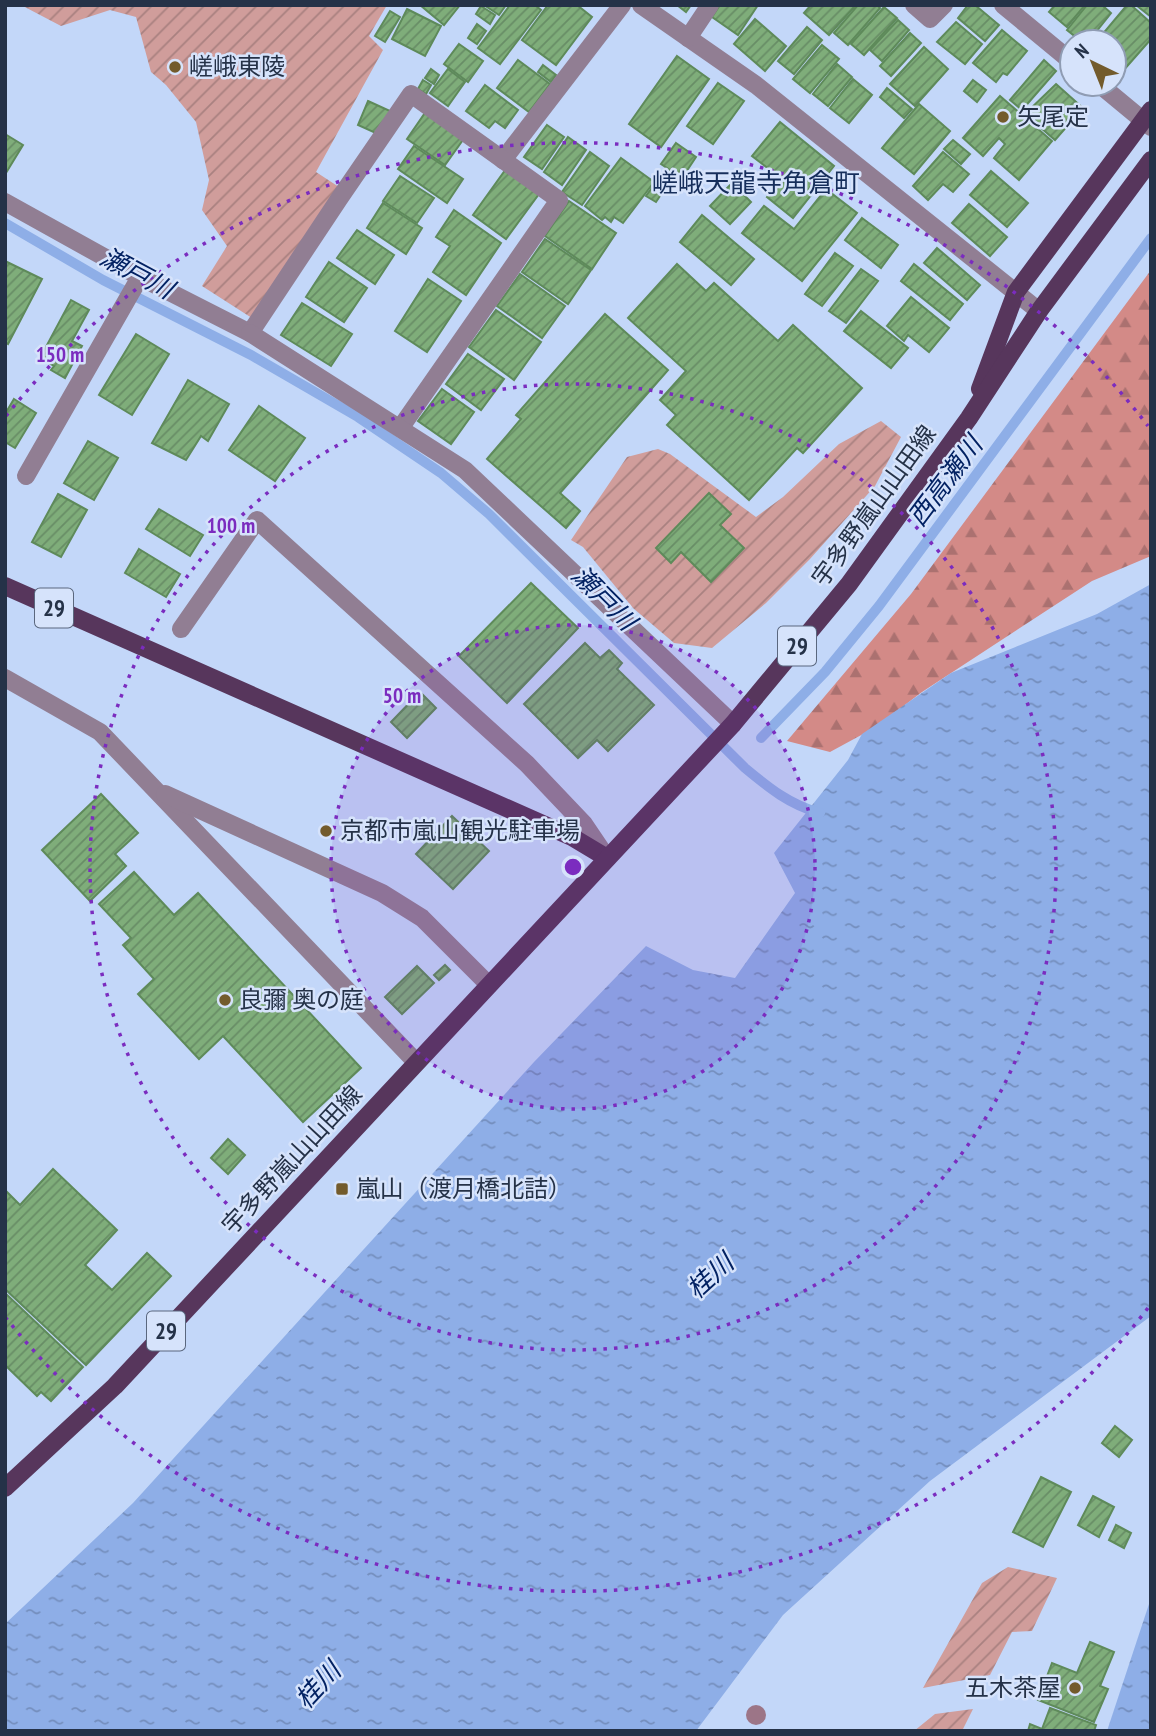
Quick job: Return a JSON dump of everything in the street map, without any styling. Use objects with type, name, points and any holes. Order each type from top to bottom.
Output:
[{"type":"main road","points":[[969,418],[1016,292],[1148,119]]},
{"type":"main road","name":"宇多野嵐山山田線","points":[[5,1488],[115,1386],[733,724],[849,584],[969,418],[1039,311],[1151,160]]},
{"type":"main road","name":"29","points":[[5,586],[572,837],[607,858]]},
{"type":"street","points":[[503,160],[622,5]]},
{"type":"street","points":[[641,5],[756,85],[1039,311]]},
{"type":"street","points":[[688,38],[710,5]]},
{"type":"street","points":[[914,5],[930,19],[944,5]]},
{"type":"street","points":[[1003,5],[1058,50]]},
{"type":"street","points":[[250,333],[411,94],[559,200],[401,427]]},
{"type":"street","points":[[1119,98],[1148,119]]},
{"type":"street","points":[[5,202],[140,277],[250,333],[465,470],[733,724]]},
{"type":"street","points":[[26,476],[140,277]]},
{"type":"street","points":[[181,629],[257,520],[527,764],[584,824],[607,858]]},
{"type":"street","points":[[5,678],[100,732],[416,1062]]},
{"type":"street","points":[[155,790],[382,894],[422,918],[489,985]]},
{"type":"green space","points":[[1151,270],[1151,556],[1092,581],[922,692],[876,727],[830,752],[787,741],[911,594]]},
{"type":"shaded area","points":[[21,5],[387,5],[369,36],[383,50],[316,172],[339,187],[255,320],[202,286],[227,246],[202,210],[209,180],[196,122],[166,85],[151,72],[136,17],[110,10],[61,26]]},
{"type":"shaded area","points":[[881,421],[901,437],[875,486],[810,559],[766,603],[712,648],[674,643],[633,608],[583,547],[571,540],[627,457],[658,449],[670,454],[756,517],[783,497],[839,444]]},
{"type":"shaded area","points":[[1008,1567],[1057,1578],[1032,1631],[1012,1632],[990,1675],[923,1688],[982,1583]]},
{"type":"shaded area","points":[[973,1709],[962,1731],[914,1731],[935,1714]]},
{"type":"water","name":"桂川","points":[[1151,584],[1151,1316],[930,1481],[783,1615],[696,1731],[5,1731],[5,1624],[133,1503],[534,1062],[646,946],[693,970],[735,978],[795,893],[774,853],[848,760],[862,734],[951,673],[1097,614]]},
{"type":"water","points":[[1151,1598],[1151,1731],[1107,1731]]},
{"type":"building","points":[[420,5],[460,5],[444,25]]},
{"type":"building","points":[[484,5],[506,5],[499,15]]},
{"type":"building","points":[[510,5],[535,5],[541,10],[500,64],[478,48]]},
{"type":"building","points":[[548,5],[577,5],[592,17],[556,65],[522,40]]},
{"type":"building","points":[[677,5],[691,5],[686,12]]},
{"type":"building","points":[[720,5],[758,5],[738,35],[712,17]]},
{"type":"building","points":[[811,5],[856,5],[829,35],[804,13]]},
{"type":"building","points":[[858,5],[877,5],[880,8],[848,45],[834,33]]},
{"type":"building","points":[[968,5],[975,5],[999,25],[985,41],[958,18]]},
{"type":"building","points":[[1055,5],[1085,5],[1067,27],[1049,12]]},
{"type":"building","points":[[1087,5],[1102,5],[1111,13],[1099,28],[1069,28]]},
{"type":"building","points":[[1127,5],[1131,5],[1151,23],[1151,39],[1128,65],[1128,28],[1108,28]]},
{"type":"building","points":[[1136,5],[1151,5],[1151,17]]},
{"type":"building","points":[[481,6],[495,15],[490,24],[476,14]]},
{"type":"building","points":[[884,7],[897,18],[864,55],[851,44]]},
{"type":"building","points":[[407,9],[441,26],[425,56],[392,39]]},
{"type":"building","points":[[390,11],[400,17],[385,42],[375,36]]},
{"type":"building","points":[[755,19],[786,46],[765,71],[734,44]]},
{"type":"building","points":[[898,20],[909,30],[882,61],[870,50]]},
{"type":"building","points":[[956,22],[982,44],[965,64],[937,42]]},
{"type":"building","points":[[477,24],[486,31],[477,44],[468,38]]},
{"type":"building","points":[[807,27],[822,40],[794,74],[778,61]]},
{"type":"building","points":[[1002,30],[1027,51],[1007,75],[1003,73],[996,82],[973,63]]},
{"type":"building","points":[[910,33],[921,43],[891,76],[880,66]]},
{"type":"building","points":[[459,44],[483,61],[468,82],[444,64]]},
{"type":"building","points":[[822,45],[839,59],[810,93],[793,79]]},
{"type":"building","points":[[924,47],[948,69],[915,106],[890,84]]},
{"type":"building","points":[[677,56],[709,79],[661,147],[629,124]]},
{"type":"building","points":[[518,60],[550,84],[529,112],[497,88]]},
{"type":"building","points":[[1044,60],[1056,71],[1022,110],[1010,100]]},
{"type":"building","points":[[837,64],[852,77],[828,106],[813,94]]},
{"type":"building","points":[[543,65],[556,75],[551,82],[538,72]]},
{"type":"building","points":[[431,69],[439,75],[434,84],[425,78]]},
{"type":"building","points":[[448,69],[465,82],[448,106],[430,93]]},
{"type":"building","points":[[853,79],[872,95],[849,123],[830,108]]},
{"type":"building","points":[[423,80],[431,85],[426,94],[418,89]]},
{"type":"building","points":[[973,80],[986,90],[977,102],[964,91]]},
{"type":"building","points":[[718,83],[744,101],[713,144],[687,126]]},
{"type":"building","points":[[1056,84],[1058,98],[1072,98],[1083,108],[1055,140],[1025,114]]},
{"type":"building","points":[[485,85],[518,110],[505,128],[495,121],[489,128],[466,111]]},
{"type":"building","points":[[887,88],[912,109],[904,118],[880,97]]},
{"type":"building","name":"矢尾定","points":[[1000,96],[1052,141],[1019,180],[994,158],[1005,144],[999,138],[983,156],[963,138]]},
{"type":"building","points":[[368,101],[390,111],[380,135],[358,125]]},
{"type":"building","points":[[919,104],[950,131],[914,174],[882,148]]},
{"type":"building","points":[[427,110],[465,137],[445,165],[407,139]]},
{"type":"building","points":[[780,122],[834,166],[793,218],[767,197],[782,179],[752,156]]},
{"type":"building","points":[[547,125],[564,137],[542,169],[524,157]]},
{"type":"building","points":[[5,134],[23,145],[6,173],[5,172]]},
{"type":"building","points":[[568,137],[586,150],[562,185],[544,172]]},
{"type":"building","points":[[953,140],[970,154],[961,164],[944,149]]},
{"type":"building","points":[[676,143],[696,157],[682,178],[661,164]]},
{"type":"building","points":[[414,146],[463,179],[447,203],[398,169]]},
{"type":"building","points":[[590,152],[609,166],[582,205],[562,192]]},
{"type":"building","points":[[943,152],[969,174],[953,192],[943,184],[928,200],[913,186]]},
{"type":"building","points":[[621,158],[654,182],[623,223],[614,217],[611,222],[605,217],[602,220],[585,206]]},
{"type":"building","points":[[506,169],[539,194],[506,239],[473,215]]},
{"type":"building","points":[[991,171],[1028,203],[1007,227],[970,195]]},
{"type":"building","points":[[661,175],[670,181],[656,202],[646,196]]},
{"type":"building","points":[[400,176],[434,198],[417,223],[383,201]]},
{"type":"building","points":[[732,183],[751,202],[730,224],[710,206]]},
{"type":"building","points":[[826,189],[857,213],[802,281],[742,233],[764,206],[794,229]]},
{"type":"building","points":[[569,201],[616,233],[592,269],[545,236]]},
{"type":"building","points":[[383,203],[422,228],[406,254],[367,228]]},
{"type":"building","points":[[969,204],[1007,237],[990,256],[952,223]]},
{"type":"building","points":[[454,210],[501,243],[466,295],[433,272],[450,246],[436,237]]},
{"type":"building","points":[[702,215],[754,259],[731,285],[680,242]]},
{"type":"building","points":[[862,218],[898,245],[881,268],[845,240]]},
{"type":"building","points":[[357,230],[394,255],[375,284],[337,258]]},
{"type":"building","points":[[545,239],[591,270],[568,304],[522,272]]},
{"type":"building","points":[[937,248],[980,285],[967,300],[924,263]]},
{"type":"building","points":[[835,253],[853,266],[822,306],[805,294]]},
{"type":"building","points":[[5,261],[42,279],[8,344],[5,342]]},
{"type":"building","points":[[329,262],[367,288],[344,322],[306,297]]},
{"type":"building","points":[[677,264],[706,291],[714,283],[778,341],[793,325],[862,388],[803,453],[797,448],[749,500],[667,425],[676,415],[660,400],[686,371],[628,318]]},
{"type":"building","points":[[914,264],[963,304],[950,320],[901,281]]},
{"type":"building","points":[[861,269],[878,281],[846,323],[829,311]]},
{"type":"building","points":[[520,274],[565,306],[542,338],[497,306]]},
{"type":"building","points":[[428,279],[461,301],[427,352],[395,331]]},
{"type":"building","points":[[911,297],[949,328],[929,352],[908,335],[904,341],[887,326]]},
{"type":"building","points":[[71,300],[89,310],[72,341],[82,346],[65,378],[51,370],[54,366],[40,358]]},
{"type":"building","points":[[302,303],[352,334],[331,366],[281,335]]},
{"type":"building","points":[[496,310],[541,342],[514,380],[469,347]]},
{"type":"building","points":[[861,311],[908,348],[891,368],[844,331]]},
{"type":"building","points":[[605,314],[668,370],[560,493],[580,511],[566,528],[487,459],[521,419],[516,415]]},
{"type":"building","points":[[136,334],[169,354],[132,415],[99,395]]},
{"type":"building","points":[[468,354],[504,379],[481,410],[446,384]]},
{"type":"building","points":[[188,380],[229,404],[208,441],[201,436],[186,460],[152,443]]},
{"type":"building","points":[[442,389],[474,412],[451,444],[418,421]]},
{"type":"building","points":[[14,399],[36,413],[15,448],[5,442],[5,414]]},
{"type":"building","points":[[259,406],[305,438],[275,481],[229,450]]},
{"type":"building","points":[[88,441],[118,458],[94,500],[64,483]]},
{"type":"building","points":[[709,493],[731,514],[720,525],[744,548],[711,582],[681,552],[671,563],[656,548]]},
{"type":"building","points":[[58,494],[87,510],[61,557],[32,542]]},
{"type":"building","points":[[159,509],[203,535],[190,556],[146,529]]},
{"type":"building","points":[[139,549],[180,574],[166,597],[125,573]]},
{"type":"building","points":[[531,583],[578,628],[507,703],[459,656]]},
{"type":"building","points":[[585,643],[600,658],[609,650],[622,663],[617,669],[654,705],[608,751],[597,740],[578,758],[524,704]]},
{"type":"building","points":[[420,692],[436,708],[407,738],[391,722]]},
{"type":"building","points":[[101,794],[138,833],[115,854],[126,866],[90,901],[42,850]]},
{"type":"building","points":[[452,816],[489,851],[453,889],[416,854]]},
{"type":"building","points":[[134,872],[174,915],[198,893],[361,1068],[303,1122],[223,1036],[199,1059],[138,994],[154,979],[123,945],[131,938],[99,904]]},
{"type":"building","points":[[445,965],[450,970],[439,980],[434,975]]},
{"type":"building","points":[[417,966],[434,983],[402,1014],[385,997]]},
{"type":"building","points":[[228,1139],[245,1155],[228,1174],[211,1158]]},
{"type":"building","points":[[53,1169],[117,1230],[85,1265],[112,1290],[147,1253],[171,1276],[86,1365],[5,1289],[5,1190],[20,1205]]},
{"type":"building","points":[[5,1293],[83,1367],[51,1401],[41,1392],[37,1396],[5,1365]]},
{"type":"building","points":[[1115,1426],[1132,1440],[1119,1457],[1102,1443]]},
{"type":"building","points":[[1041,1477],[1071,1492],[1043,1547],[1013,1532]]},
{"type":"building","points":[[1093,1496],[1114,1507],[1099,1537],[1078,1525]]},
{"type":"building","points":[[1116,1525],[1131,1533],[1124,1548],[1109,1540]]},
{"type":"building","points":[[1090,1642],[1114,1652],[1100,1686],[1108,1689],[1094,1722],[1038,1700],[1052,1663],[1077,1673]]},
{"type":"building","points":[[1050,1708],[1096,1725],[1094,1731],[1028,1731],[1030,1724],[1042,1729]]},
{"type":"waterway","name":"瀬戸川","points":[[5,223],[103,280],[251,355],[358,417],[441,473],[489,514],[745,768],[789,801],[820,813]]},
{"type":"waterway","name":"西高瀬川","points":[[761,738],[825,672],[879,606],[1151,238]]},
{"type":"place","name":"嵯峨東陵","points":[[175,67]]},
{"type":"place","name":"矢尾定","points":[[1003,117]]},
{"type":"place","name":"京都市嵐山観光駐車場","points":[[326,831]]},
{"type":"place","name":"良彌 奥の庭","points":[[225,1000]]},
{"type":"place","name":"嵐山（渡月橋北詰）","points":[[342,1189]]},
{"type":"place","name":"五木茶屋","points":[[1075,1688]]},
{"type":"district","name":"嵯峨天龍寺角倉町","points":[[756,183]]}]
